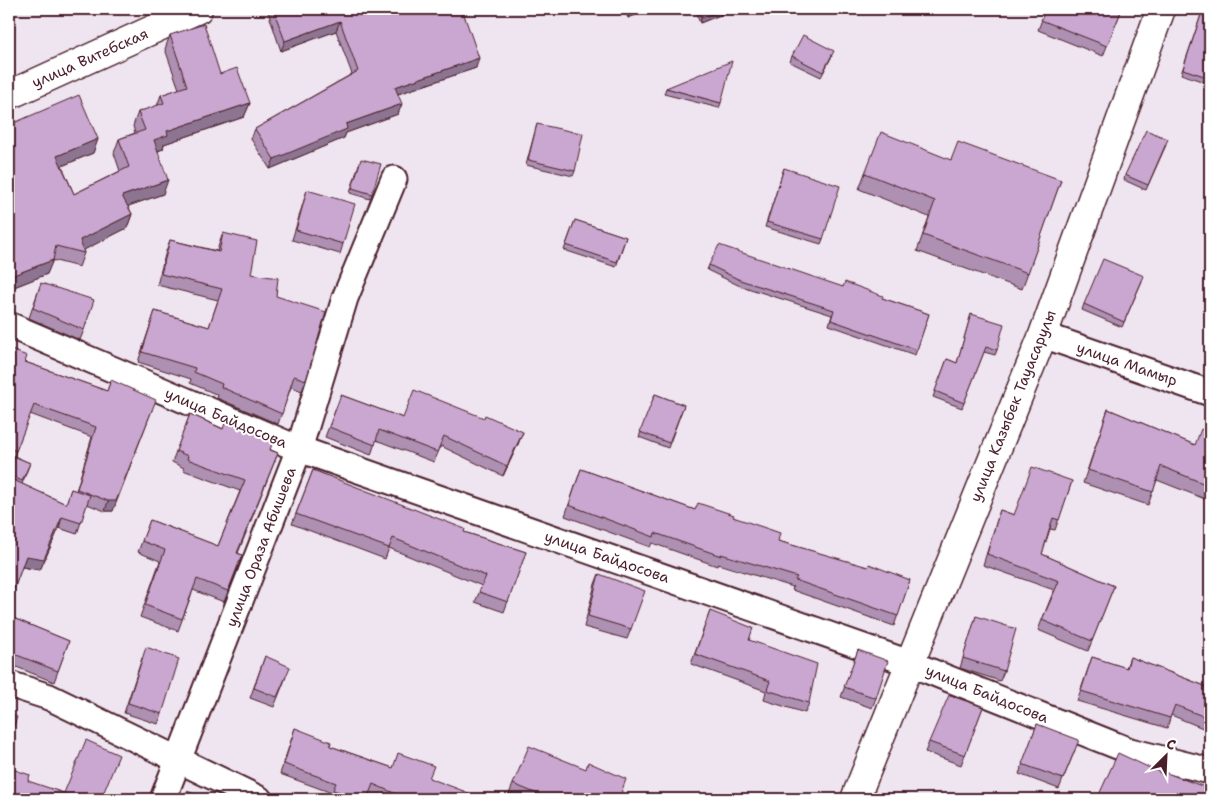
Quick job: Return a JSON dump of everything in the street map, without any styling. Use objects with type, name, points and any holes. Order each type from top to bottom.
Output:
[{"type":"street","name":"улица Витебская","points":[[9,95],[198,9]]},
{"type":"street","name":"улица Казыбек Тауасарулы","points":[[855,799],[1043,335],[1161,9]]},
{"type":"street","name":"улица Ораза Абишева","points":[[163,799],[180,760],[299,449],[345,298],[394,180]]},
{"type":"street","name":"улица Байдосова","points":[[9,326],[299,449],[909,663],[1130,751],[1210,772]]},
{"type":"street","name":"улица Мамыр","points":[[1043,335],[1210,393]]},
{"type":"street","points":[[9,684],[49,697],[259,799]]},
{"type":"building","points":[[273,9],[462,9],[479,58],[395,87],[402,104],[346,124],[347,129],[274,159],[255,129],[358,71],[340,21],[285,41]]},
{"type":"building","points":[[629,9],[640,9],[630,13]]},
{"type":"building","points":[[698,9],[725,9],[701,18]]},
{"type":"building","points":[[1046,9],[1122,9],[1107,46],[1041,20]]},
{"type":"building","points":[[1203,9],[1210,9],[1210,78],[1183,69]]},
{"type":"building","points":[[204,24],[220,74],[237,68],[250,103],[167,131],[168,135],[154,140],[168,180],[122,196],[132,214],[80,240],[84,253],[56,246],[53,260],[11,276],[9,270],[9,254],[11,254],[9,249],[9,125],[79,95],[98,139],[57,156],[74,194],[129,167],[119,139],[145,130],[138,112],[164,103],[161,95],[187,86],[170,35]]},
{"type":"building","points":[[803,35],[834,51],[823,72],[792,56]]},
{"type":"building","points":[[732,61],[721,103],[666,88]]},
{"type":"building","points":[[537,124],[583,134],[575,171],[528,160]]},
{"type":"building","points":[[1146,130],[1168,139],[1148,185],[1125,175]]},
{"type":"building","points":[[881,132],[951,160],[958,142],[1061,180],[1028,273],[923,235],[935,201],[865,173]]},
{"type":"building","points":[[361,159],[381,164],[372,194],[352,188]]},
{"type":"building","points":[[784,168],[840,186],[823,239],[767,222]]},
{"type":"building","points":[[307,190],[355,204],[343,244],[296,230]]},
{"type":"building","points":[[575,220],[626,237],[617,262],[566,245]]},
{"type":"building","points":[[223,233],[257,241],[251,274],[278,278],[276,296],[326,312],[306,380],[294,376],[282,414],[221,387],[222,384],[194,372],[195,368],[142,352],[155,311],[209,327],[222,289],[161,274],[170,240],[219,252]]},
{"type":"building","points":[[719,245],[843,287],[845,282],[883,296],[882,298],[929,314],[917,350],[831,320],[834,310],[740,280],[709,265]]},
{"type":"building","points":[[1103,259],[1144,276],[1124,322],[1084,304]]},
{"type":"building","points":[[41,283],[94,300],[84,330],[33,308]]},
{"type":"building","points":[[971,314],[1004,324],[997,350],[986,347],[964,403],[935,391],[947,359],[957,363]]},
{"type":"building","points":[[9,349],[27,356],[25,362],[107,391],[111,380],[156,400],[116,501],[108,501],[77,489],[96,427],[34,405],[16,451],[9,448]]},
{"type":"building","points":[[414,390],[484,418],[485,415],[523,432],[507,466],[444,436],[437,452],[379,430],[375,445],[329,427],[341,395],[403,418]]},
{"type":"building","points":[[655,394],[684,405],[669,443],[640,432]]},
{"type":"building","points":[[1108,409],[1195,445],[1201,429],[1210,433],[1210,486],[1161,466],[1153,492],[1088,470]]},
{"type":"building","points":[[190,414],[223,429],[226,420],[273,441],[270,450],[278,453],[237,553],[242,555],[228,591],[197,579],[182,619],[145,605],[165,550],[142,541],[150,520],[218,546],[245,480],[187,459],[188,456],[176,451]]},
{"type":"building","points":[[9,454],[30,463],[22,481],[9,475]]},
{"type":"building","points":[[1032,467],[1072,481],[1059,520],[1053,518],[1042,554],[1114,586],[1092,641],[1042,620],[1059,581],[987,554],[1000,510],[1014,515]]},
{"type":"building","points":[[581,469],[695,510],[698,503],[734,515],[733,517],[780,533],[778,541],[868,567],[869,564],[910,580],[898,616],[795,580],[797,577],[721,554],[721,556],[655,533],[654,537],[569,505]]},
{"type":"building","points":[[313,470],[465,529],[464,532],[526,552],[508,602],[479,592],[486,576],[393,538],[389,548],[296,514]]},
{"type":"building","points":[[9,478],[66,504],[71,489],[90,495],[81,523],[62,517],[44,559],[26,556],[9,603]]},
{"type":"building","points":[[599,574],[645,591],[631,629],[588,616]]},
{"type":"building","points":[[710,611],[753,628],[749,640],[817,664],[809,703],[767,690],[770,681],[695,654]]},
{"type":"building","points":[[9,614],[13,618],[69,641],[58,671],[9,652]]},
{"type":"building","points":[[976,616],[1016,629],[1004,671],[963,658]]},
{"type":"building","points":[[146,647],[179,659],[162,714],[128,703]]},
{"type":"building","points":[[858,650],[888,661],[876,698],[844,687]]},
{"type":"building","points":[[265,656],[290,667],[277,697],[254,688]]},
{"type":"building","points":[[1092,657],[1127,668],[1130,657],[1210,688],[1210,719],[1175,705],[1170,718],[1081,691]]},
{"type":"building","points":[[949,695],[983,707],[965,755],[929,742]]},
{"type":"building","points":[[9,714],[17,717],[9,741]]},
{"type":"building","points":[[1037,724],[1079,740],[1063,779],[1022,764]]},
{"type":"building","points":[[295,728],[331,742],[330,746],[393,768],[398,753],[434,766],[429,778],[482,798],[408,799],[373,784],[367,799],[361,799],[333,790],[336,783],[284,764]]},
{"type":"building","points":[[86,740],[119,755],[101,799],[9,799],[9,768],[30,775],[28,781],[64,793]]},
{"type":"building","points":[[529,746],[586,769],[588,762],[626,779],[619,799],[550,799],[513,784]]},
{"type":"building","points":[[1118,753],[1163,774],[1164,772],[1210,789],[1210,799],[1104,799],[1098,797]]},
{"type":"building","points":[[187,791],[207,799],[183,799]]}]
